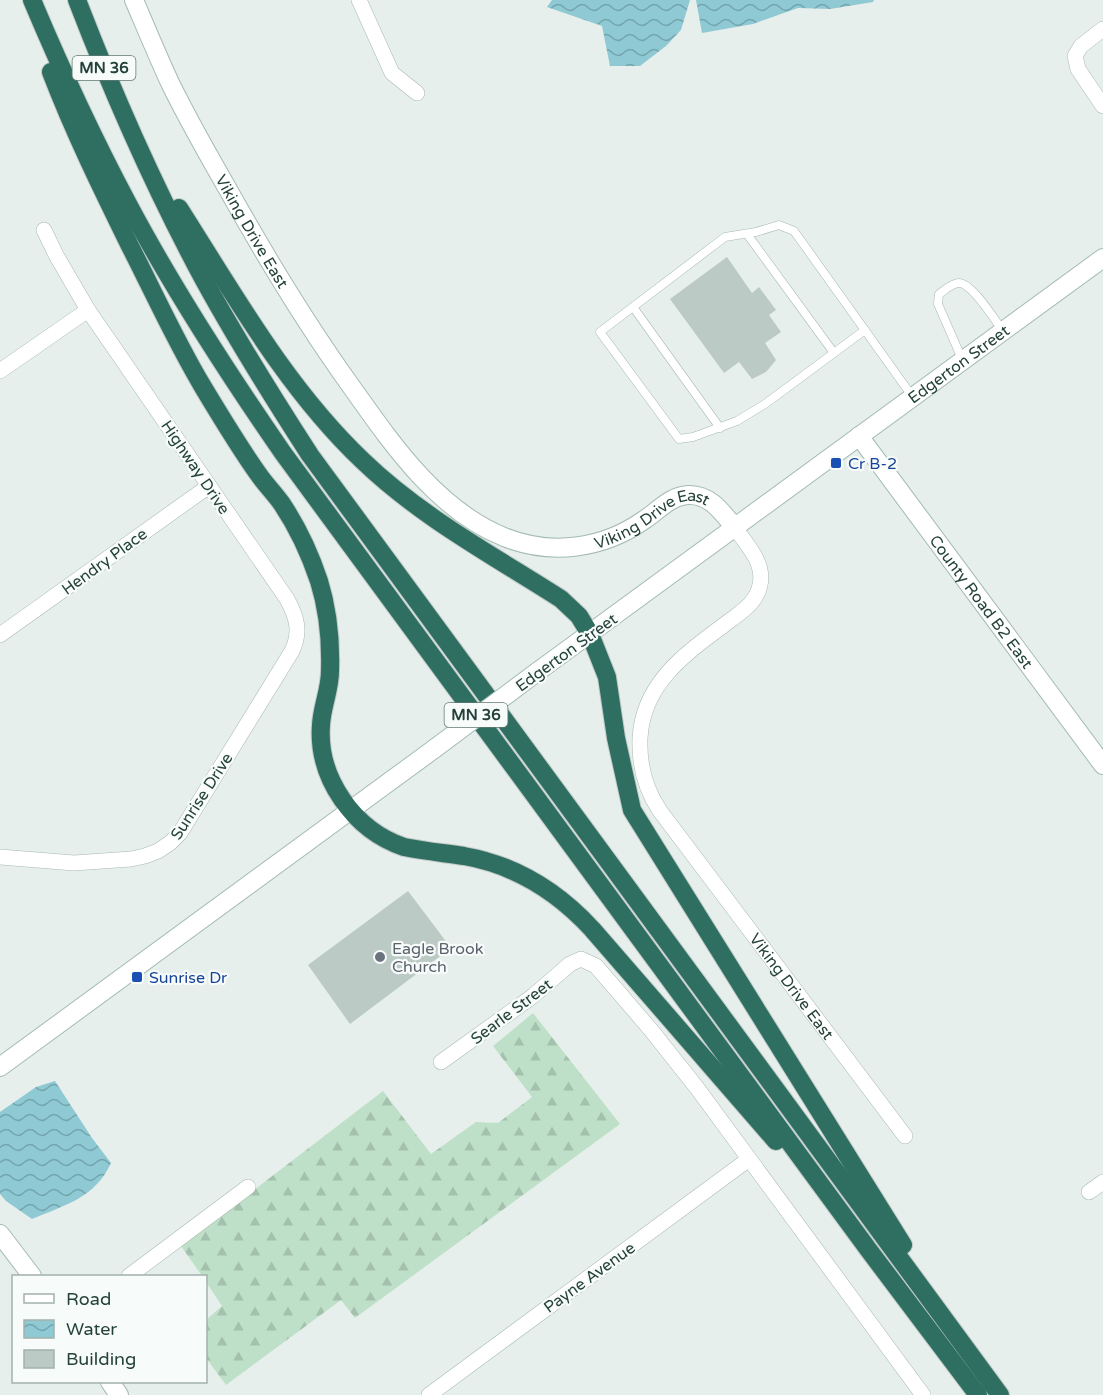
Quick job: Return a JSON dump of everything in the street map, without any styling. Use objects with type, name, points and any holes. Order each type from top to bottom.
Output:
[{"type":"highway","points":[[26,0],[61,99],[153,294],[202,386],[244,453],[282,504],[311,558],[320,584],[330,640],[330,673],[321,726],[321,746],[332,782],[350,810],[374,834],[390,843],[489,862],[511,869],[537,882],[560,898],[592,929],[652,997],[868,1250]]},
{"type":"highway","name":"MN 36","points":[[32,0],[60,66],[128,203],[170,279],[246,399],[311,491],[868,1250],[978,1395]]},
{"type":"highway","name":"MN 36","points":[[77,0],[133,136],[164,202],[222,312],[270,393],[310,454],[1000,1395]]},
{"type":"highway","points":[[133,136],[248,318],[311,403],[362,461],[411,501],[561,599],[579,616],[590,634],[607,677],[616,738],[632,810],[980,1369]]},
{"type":"street","name":"Viking Drive East","points":[[134,0],[171,86],[306,322],[377,423],[418,473],[439,494],[462,513],[502,536],[543,547],[567,548],[590,545],[608,539],[635,526],[670,501],[688,495],[707,499],[715,504],[735,528],[759,564],[761,583],[758,592],[746,608],[674,664],[662,678],[648,703],[640,730],[641,768],[660,812],[905,1136]]},
{"type":"street","points":[[359,0],[392,73],[417,93]]},
{"type":"street","points":[[1103,29],[1081,46],[1075,56],[1078,69],[1103,105]]},
{"type":"street","name":"Highway Drive","points":[[44,230],[88,310],[287,599],[295,614],[297,628]]},
{"type":"street","name":"Edgerton Street","points":[[0,1068],[1103,258]]},
{"type":"street","points":[[0,371],[88,310]]},
{"type":"street","name":"County Road B2 East","points":[[859,436],[1103,765]]},
{"type":"street","name":"Hendry Place","points":[[0,635],[208,486]]},
{"type":"street","name":"Sunrise Drive","points":[[0,857],[74,863],[131,859],[158,851],[170,843],[180,833],[292,651],[297,640],[297,628]]},
{"type":"street","name":"Searle Street","points":[[441,1062],[533,996],[570,964],[581,959],[596,966],[629,1002],[749,1159]]},
{"type":"street","points":[[749,1159],[923,1395]]},
{"type":"street","name":"Payne Avenue","points":[[429,1395],[749,1159]]},
{"type":"street","points":[[1089,1192],[1103,1182]]},
{"type":"street","points":[[130,1275],[248,1187]]},
{"type":"street","points":[[0,1233],[31,1275]]},
{"type":"lane","points":[[865,330],[765,404],[737,421],[679,440],[600,332],[725,237],[747,234],[779,225],[794,231],[865,330],[913,397]]},
{"type":"lane","points":[[747,234],[834,353]]},
{"type":"lane","points":[[963,360],[938,304],[939,294],[954,284],[962,283],[970,288],[1003,331]]},
{"type":"lane","points":[[633,307],[720,428]]},
{"type":"green space","points":[[533,1013],[620,1124],[355,1318],[341,1300],[226,1385],[207,1359],[207,1319],[222,1306],[207,1284],[207,1275],[201,1275],[181,1246],[383,1091],[431,1154],[476,1122],[498,1123],[532,1097],[493,1046]]},
{"type":"water","points":[[552,0],[690,0],[681,30],[666,46],[640,66],[610,66],[602,26],[547,7]]},
{"type":"water","points":[[696,0],[874,0],[830,9],[798,8],[753,24],[702,33]]},
{"type":"water","points":[[55,1081],[111,1163],[97,1185],[88,1192],[78,1199],[32,1219],[6,1201],[0,1194],[0,1112],[36,1087]]},
{"type":"building","points":[[727,257],[752,293],[759,287],[776,310],[769,315],[781,332],[765,343],[776,360],[766,372],[752,379],[739,362],[724,373],[670,299]]},
{"type":"building","name":"Eagle Brook Church","points":[[408,891],[451,948],[350,1024],[308,965]]},
{"type":"place","name":"Cr B-2","points":[[836,463]]},
{"type":"place","name":"Eagle Brook Church","points":[[380,957]]},
{"type":"place","name":"Sunrise Dr","points":[[137,977]]}]
